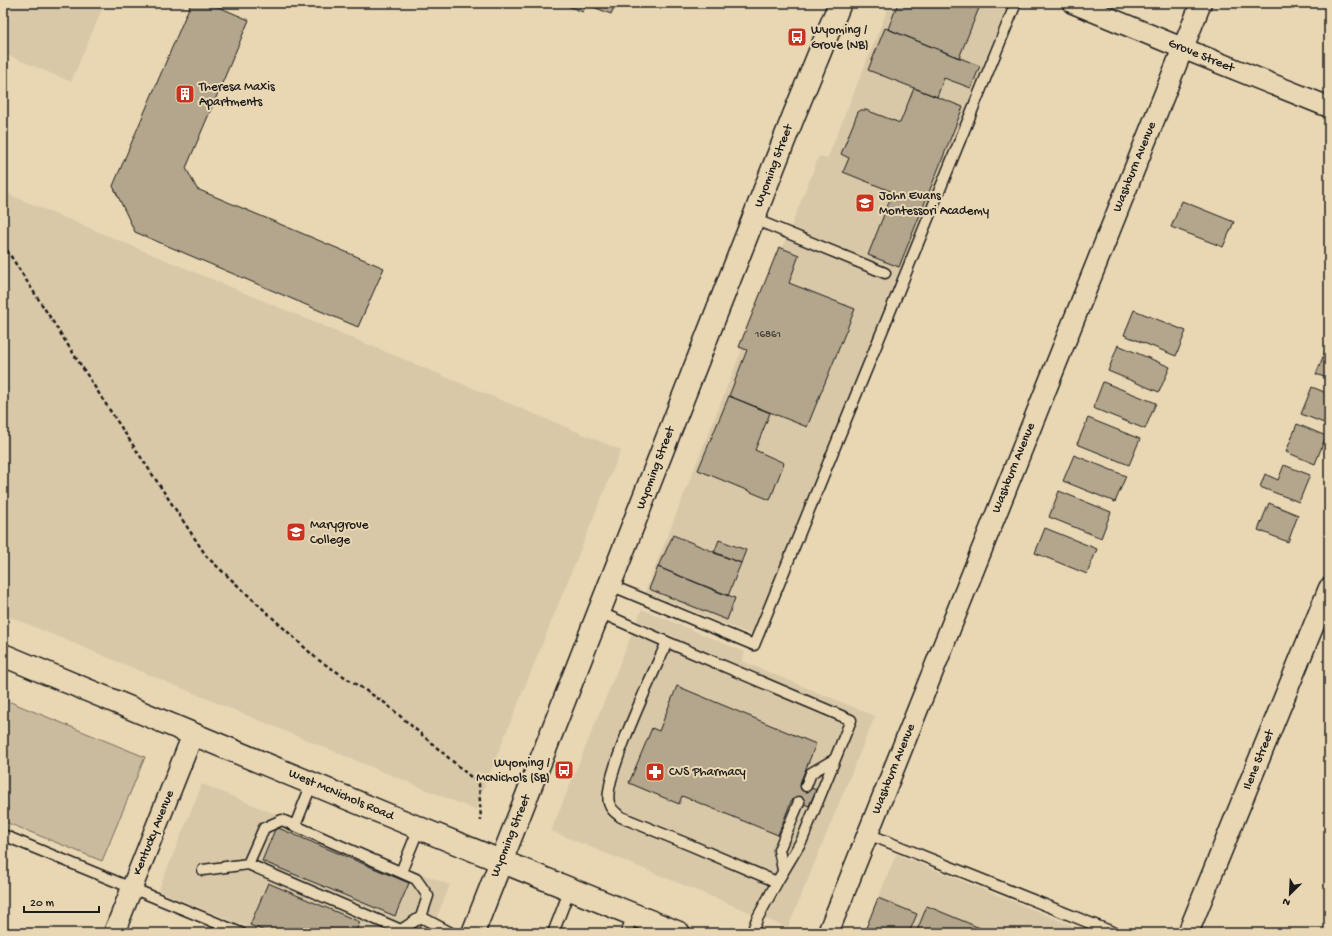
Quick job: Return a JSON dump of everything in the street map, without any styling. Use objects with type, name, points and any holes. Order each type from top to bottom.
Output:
[{"type":"street","name":"Wyoming Street","points":[[473,933],[840,3]]},
{"type":"street","name":"Grove Street","points":[[1073,3],[1329,107]]},
{"type":"street","name":"Washburn Avenue","points":[[828,933],[1201,3]]},
{"type":"street","name":"Ilene Street","points":[[1188,933],[1329,588]]},
{"type":"street","name":"West McNichols Road","points":[[3,654],[419,828],[570,889],[630,924],[679,933]]},
{"type":"street","name":"Kentucky Avenue","points":[[114,933],[193,734]]},
{"type":"lane","points":[[610,585],[754,645],[1016,3]]},
{"type":"lane","points":[[754,218],[885,273]]},
{"type":"lane","points":[[599,612],[851,720],[802,840],[783,870],[757,919],[752,933]]},
{"type":"lane","points":[[667,642],[619,754],[610,787],[609,803],[614,811],[621,817],[777,882]]},
{"type":"lane","points":[[806,786],[811,773],[835,759]]},
{"type":"lane","points":[[295,826],[312,783]]},
{"type":"lane","points":[[783,870],[779,850],[799,802]]},
{"type":"lane","points":[[203,870],[248,864],[324,891],[378,915],[401,931],[421,917],[428,896],[416,879],[366,861],[316,840],[295,826],[282,820],[264,828],[248,864]]},
{"type":"lane","points":[[397,873],[419,828]]},
{"type":"lane","points":[[868,834],[1115,933]]},
{"type":"lane","points":[[3,835],[241,933]]},
{"type":"lane","points":[[553,933],[570,889]]},
{"type":"lane","points":[[421,917],[451,933]]},
{"type":"path","points":[[3,244],[109,409],[207,557],[317,659],[385,703],[478,784],[481,821]]},
{"type":"shaded area","points":[[3,3],[105,3],[71,82],[5,54],[3,58]]},
{"type":"shaded area","points":[[890,3],[994,3],[1006,8],[895,290],[782,559],[752,635],[645,592],[819,156],[827,159]]},
{"type":"shaded area","name":"Marygrove College","points":[[3,192],[621,450],[475,810],[3,614]]},
{"type":"shaded area","points":[[642,609],[745,652],[742,661],[875,716],[788,928],[551,831]]},
{"type":"shaded area","points":[[3,699],[145,757],[102,861],[3,821]]},
{"type":"shaded area","points":[[202,784],[450,885],[430,933],[262,933],[158,891]]},
{"type":"shaded area","points":[[896,854],[1091,933],[864,933]]},
{"type":"building","name":"Theresa Maxis Apartments","points":[[191,3],[209,3],[249,20],[186,168],[197,189],[384,268],[358,327],[135,232],[113,186]]},
{"type":"building","points":[[569,3],[616,3],[611,14],[586,4],[583,12],[568,6]]},
{"type":"building","points":[[898,3],[981,3],[959,58],[888,29]]},
{"type":"building","points":[[885,28],[980,66],[971,88],[944,78],[937,97],[868,70]]},
{"type":"building","points":[[914,88],[963,107],[899,267],[868,255],[893,192],[843,172],[849,158],[841,154],[858,112],[861,110],[866,110],[900,123]]},
{"type":"building","points":[[1182,201],[1234,222],[1223,247],[1171,227]]},
{"type":"building","points":[[779,247],[799,255],[789,283],[855,309],[807,427],[729,396],[747,350],[739,347]]},
{"type":"building","points":[[1134,310],[1186,331],[1176,356],[1124,335]]},
{"type":"building","points":[[1118,345],[1170,367],[1159,392],[1108,371]]},
{"type":"building","points":[[1327,347],[1329,348],[1329,379],[1316,374]]},
{"type":"building","points":[[1103,382],[1156,403],[1145,429],[1093,408]]},
{"type":"building","points":[[1312,387],[1329,394],[1329,425],[1301,414]]},
{"type":"building","points":[[729,396],[770,413],[755,450],[784,463],[770,500],[698,470]]},
{"type":"building","points":[[1088,418],[1140,439],[1129,465],[1077,444]]},
{"type":"building","points":[[1297,424],[1326,436],[1315,464],[1286,452]]},
{"type":"building","points":[[1074,455],[1126,476],[1115,502],[1063,481]]},
{"type":"building","points":[[1284,465],[1310,475],[1299,502],[1260,487],[1265,474],[1278,480]]},
{"type":"building","points":[[1059,491],[1111,512],[1101,538],[1049,517]]},
{"type":"building","points":[[1269,503],[1298,515],[1288,542],[1258,530]]},
{"type":"building","points":[[1045,528],[1097,549],[1087,574],[1035,553]]},
{"type":"building","points":[[673,535],[741,563],[728,596],[658,567]]},
{"type":"building","points":[[719,540],[746,550],[741,563],[714,553]]},
{"type":"building","points":[[658,567],[735,598],[727,620],[649,589]]},
{"type":"building","name":"CVS Pharmacy","points":[[677,686],[816,744],[800,783],[816,790],[809,806],[792,799],[778,835],[682,796],[679,804],[629,783],[652,728],[659,731]]},
{"type":"building","points":[[276,827],[409,883],[395,916],[262,861]]},
{"type":"building","points":[[268,883],[360,922],[355,933],[269,933],[250,925]]},
{"type":"building","points":[[878,898],[917,914],[909,933],[864,933]]},
{"type":"building","points":[[927,906],[992,933],[916,933]]},
{"type":"place","name":"Wyoming / Grove (NB)","points":[[797,37]]},
{"type":"place","name":"Theresa Maxis Apartments","points":[[185,94]]},
{"type":"place","name":"John Evans Montessori Academy","points":[[865,203]]},
{"type":"place","name":"Marygrove College","points":[[296,532]]},
{"type":"place","name":"Wyoming / McNichols (SB)","points":[[564,770]]},
{"type":"place","name":"CVS Pharmacy","points":[[655,772]]}]
